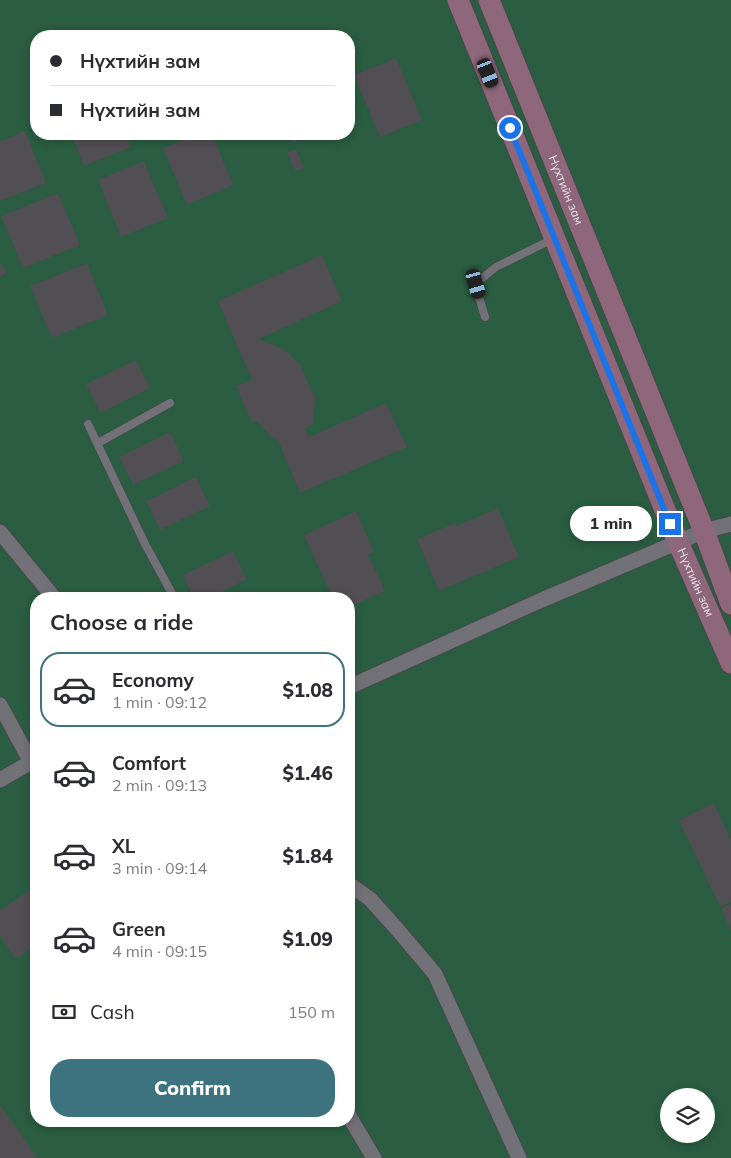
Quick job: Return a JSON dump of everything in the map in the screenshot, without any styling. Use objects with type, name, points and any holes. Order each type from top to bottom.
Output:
[{"type":"main road","name":"Нүхтийн зам","points":[[458,0],[678,542],[731,663]]},
{"type":"main road","name":"Нүхтийн зам","points":[[489,0],[704,531],[731,604]]},
{"type":"street","points":[[355,684],[536,602],[704,531],[731,524]]},
{"type":"street","points":[[0,532],[49,592]]},
{"type":"street","points":[[0,705],[30,757]]},
{"type":"street","points":[[0,780],[30,764]]},
{"type":"street","points":[[355,888],[370,899],[435,974],[519,1158]]},
{"type":"street","points":[[355,1126],[374,1158]]},
{"type":"lane","points":[[485,317],[476,284],[496,266],[554,238]]},
{"type":"lane","points":[[98,443],[170,403]]},
{"type":"lane","points":[[88,424],[145,544],[171,592]]},
{"type":"green space","points":[[0,0],[731,0],[731,1158],[0,1158]]},
{"type":"building","points":[[396,58],[422,120],[380,137],[355,75]]},
{"type":"building","points":[[25,131],[46,183],[0,201],[0,141]]},
{"type":"building","points":[[73,140],[128,140],[131,147],[84,166]]},
{"type":"building","points":[[183,140],[214,140],[233,185],[187,205],[163,148]]},
{"type":"building","points":[[296,149],[304,168],[295,171],[287,153]]},
{"type":"building","points":[[144,161],[168,218],[121,237],[98,180]]},
{"type":"building","points":[[58,193],[80,245],[23,268],[1,216]]},
{"type":"building","points":[[322,255],[342,301],[259,339],[283,349],[299,363],[315,397],[314,423],[305,429],[309,437],[386,403],[407,447],[300,493],[277,438],[275,440],[257,421],[252,423],[236,386],[252,380],[218,301]]},
{"type":"building","points":[[0,262],[7,273],[0,277]]},
{"type":"building","points":[[87,263],[108,315],[52,338],[30,286]]},
{"type":"building","points":[[136,360],[150,388],[100,413],[86,384]]},
{"type":"building","points":[[170,432],[184,461],[133,485],[119,457]]},
{"type":"building","points":[[196,477],[210,506],[160,530],[146,501]]},
{"type":"building","points":[[498,508],[519,557],[439,591],[417,539],[455,523],[457,526]]},
{"type":"building","points":[[356,511],[374,552],[368,554],[385,591],[355,604],[355,592],[330,592],[304,535]]},
{"type":"building","points":[[233,551],[247,579],[222,592],[191,592],[183,575]]},
{"type":"building","points":[[714,803],[731,840],[731,902],[720,907],[679,820]]},
{"type":"building","points":[[30,890],[30,949],[15,959],[0,936],[0,910]]},
{"type":"building","points":[[731,904],[731,931],[721,909]]},
{"type":"building","points":[[0,1105],[38,1158],[0,1158]]},
{"type":"route","points":[[510,128],[670,524]]}]
